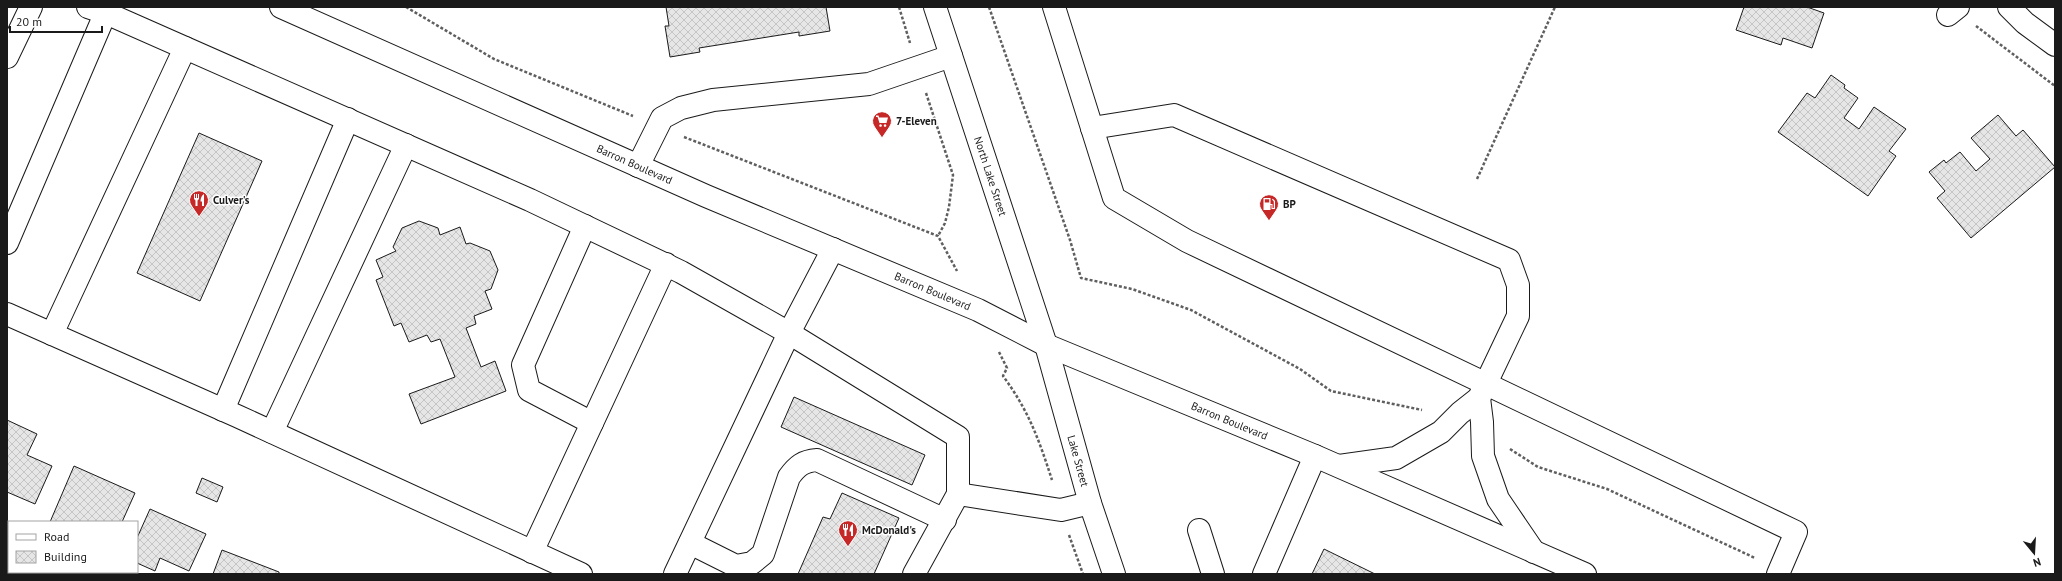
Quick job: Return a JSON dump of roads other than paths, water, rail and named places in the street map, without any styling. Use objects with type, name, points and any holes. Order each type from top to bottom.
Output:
[{"type":"main road","points":[[7,57],[31,7]]},
{"type":"main road","name":"Barron Boulevard","points":[[281,7],[638,166],[978,310],[1046,346],[1339,466],[1585,574]]},
{"type":"main road","name":"North Lake Street","points":[[935,7],[1046,346]]},
{"type":"main road","points":[[1054,7],[1114,198],[1187,241],[1483,391],[1796,532],[1778,574]]},
{"type":"main road","points":[[2009,7],[2025,23],[2055,45]]},
{"type":"main road","points":[[7,243],[101,9],[185,48],[406,145],[666,264],[789,333],[958,437],[958,494],[914,574]]},
{"type":"main road","points":[[52,334],[185,48]]},
{"type":"main road","points":[[638,166],[662,118],[681,108],[713,100],[869,84],[917,69],[951,56]]},
{"type":"main road","points":[[1092,128],[1174,115],[1508,260],[1518,285],[1518,316],[1483,391],[1441,432],[1396,458],[1339,466]]},
{"type":"main road","points":[[223,410],[348,120]]},
{"type":"main road","points":[[272,432],[406,145]]},
{"type":"main road","points":[[585,226],[534,336],[523,365],[529,390],[592,423]]},
{"type":"main road","points":[[675,574],[789,333],[833,249]]},
{"type":"main road","points":[[532,552],[666,264]]},
{"type":"main road","points":[[7,314],[272,432],[581,574]]},
{"type":"main road","name":"Lake Street","points":[[1046,346],[1090,503],[1114,574]]},
{"type":"main road","points":[[1483,391],[1483,456],[1498,499],[1534,552]]},
{"type":"main road","points":[[1264,574],[1315,456]]},
{"type":"main road","points":[[690,543],[736,566],[752,563],[763,554],[789,477],[797,466],[808,461],[817,460],[945,520]]},
{"type":"main road","points":[[958,494],[1061,510],[1090,503]]},
{"type":"main road","points":[[1199,530],[1213,574]]},
{"type":"place","name":"7-Eleven","points":[[882,138]]},
{"type":"place","name":"Culver's","points":[[199,217]]},
{"type":"place","name":"BP","points":[[1269,221]]},
{"type":"place","name":"McDonald's","points":[[848,547]]}]
